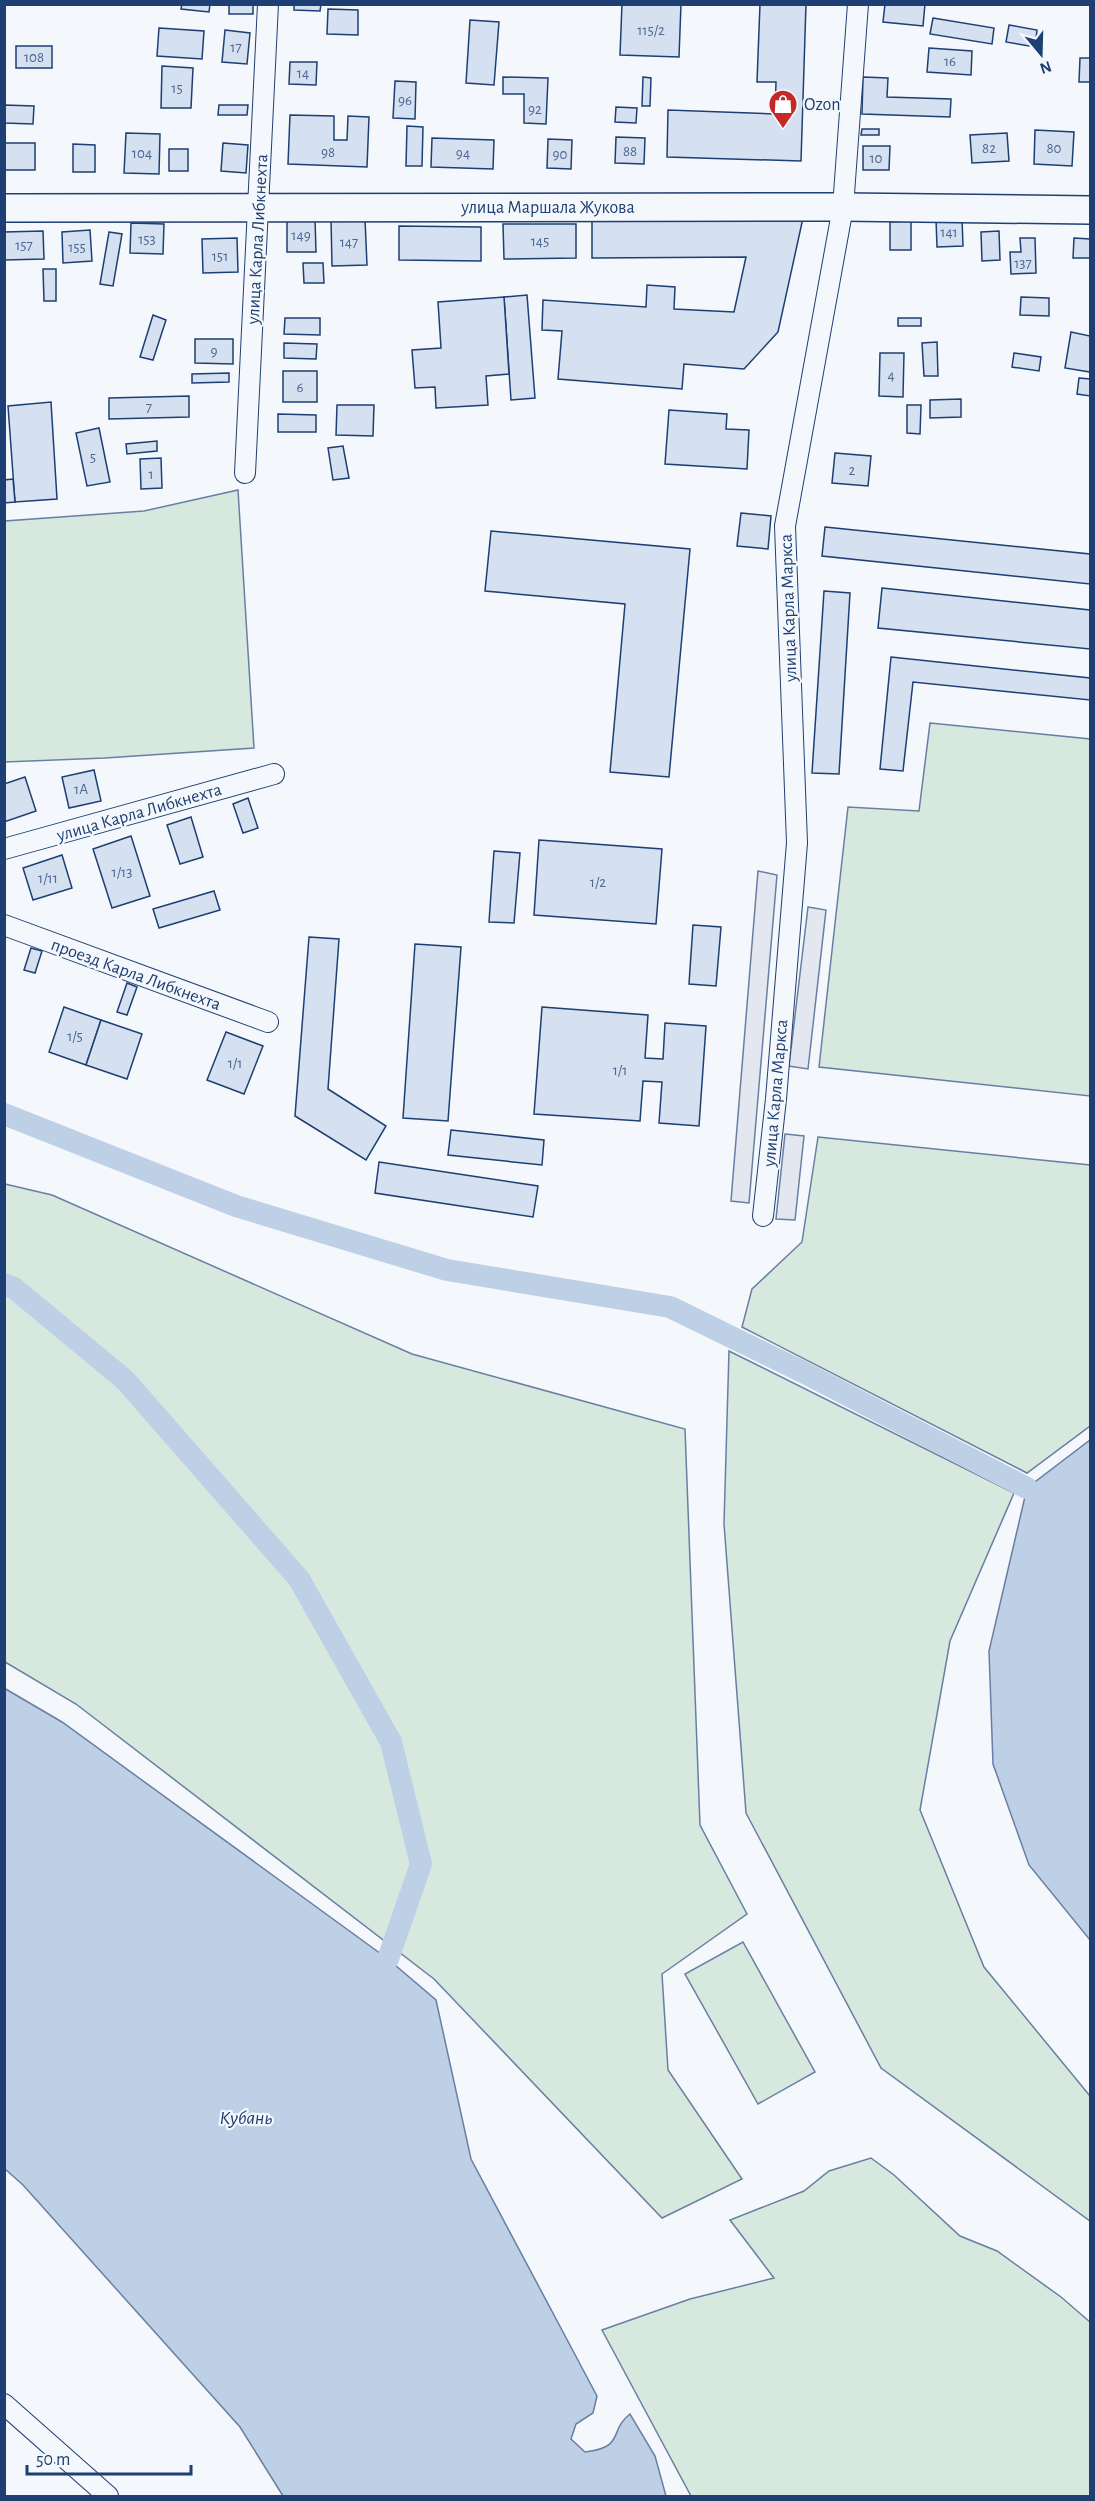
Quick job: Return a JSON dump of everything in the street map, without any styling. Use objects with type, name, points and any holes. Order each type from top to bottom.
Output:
[{"type":"main road","name":"улица Маршала Жукова","points":[[4,208],[843,207],[1090,210]]},
{"type":"street","name":"улица Карла Либкнехта","points":[[245,473],[268,4]]},
{"type":"street","name":"улица Карла Маркса","points":[[763,1216],[776,1099],[797,843],[786,526],[843,207],[858,4]]},
{"type":"street","name":"улица Карла Либкнехта","points":[[4,849],[274,774]]},
{"type":"street","name":"проезд Карла Либкнехта","points":[[4,925],[268,1022]]},
{"type":"street","points":[[4,2404],[108,2496]]},
{"type":"shaded area","points":[[238,490],[254,748],[5,762],[5,521],[144,511]]},
{"type":"shaded area","points":[[930,723],[1090,739],[1090,1096],[819,1067],[848,807],[919,811]]},
{"type":"shaded area","points":[[758,871],[777,875],[749,1203],[731,1201]]},
{"type":"shaded area","points":[[808,907],[826,910],[808,1069],[789,1066]]},
{"type":"shaded area","points":[[785,1134],[804,1136],[795,1220],[776,1219]]},
{"type":"shaded area","points":[[818,1137],[1090,1165],[1090,1426],[1027,1473],[742,1327],[752,1289],[802,1242]]},
{"type":"shaded area","points":[[5,1184],[52,1195],[412,1354],[685,1429],[700,1825],[747,1914],[662,1974],[668,2070],[742,2179],[662,2218],[434,1979],[76,1704],[5,1662]]},
{"type":"shaded area","points":[[729,1351],[1014,1493],[950,1641],[920,1810],[984,1967],[1090,2096],[1090,2221],[881,2068],[746,1813],[724,1524]]},
{"type":"shaded area","points":[[743,1942],[815,2072],[758,2104],[685,1974]]},
{"type":"shaded area","points":[[871,2158],[894,2175],[960,2236],[997,2251],[1061,2297],[1090,2322],[1090,2496],[691,2496],[602,2330],[690,2299],[774,2278],[730,2220],[804,2191],[829,2171]]},
{"type":"water","points":[[1090,1440],[1090,1940],[1029,1865],[993,1764],[989,1651],[1027,1488]]},
{"type":"water","name":"Кубань","points":[[4,1688],[62,1722],[388,1959],[436,2000],[471,2159],[597,2396],[593,2413],[576,2424],[571,2439],[585,2452],[598,2450],[615,2438],[619,2426],[630,2414],[655,2456],[666,2496],[283,2496],[240,2427],[23,2185],[5,2169]]},
{"type":"building","points":[[182,4],[210,4],[209,12],[181,9]]},
{"type":"building","points":[[229,4],[253,4],[253,14],[229,14]]},
{"type":"building","points":[[294,4],[321,4],[320,11],[294,10]]},
{"type":"building","points":[[622,4],[681,4],[679,57],[620,55]]},
{"type":"building","points":[[760,4],[806,4],[801,161],[667,157],[668,110],[775,114],[776,82],[757,82]]},
{"type":"building","points":[[885,4],[925,4],[923,26],[883,22]]},
{"type":"building","points":[[328,9],[358,10],[358,35],[327,34]]},
{"type":"building","points":[[933,18],[994,28],[992,44],[930,34]]},
{"type":"building","points":[[470,20],[499,22],[494,85],[466,83]]},
{"type":"building","points":[[1009,25],[1037,30],[1035,47],[1006,42]]},
{"type":"building","points":[[159,28],[204,31],[202,59],[157,56]]},
{"type":"building","points":[[225,30],[250,33],[247,64],[222,62]]},
{"type":"building","points":[[16,46],[52,46],[52,68],[16,68]]},
{"type":"building","points":[[929,48],[972,51],[971,75],[927,72]]},
{"type":"building","points":[[1080,58],[1090,58],[1090,82],[1079,82]]},
{"type":"building","points":[[290,62],[317,62],[316,85],[289,84]]},
{"type":"building","points":[[162,66],[193,68],[191,108],[161,108]]},
{"type":"building","points":[[503,77],[548,78],[546,124],[524,123],[524,94],[503,94]]},
{"type":"building","points":[[643,77],[651,78],[650,106],[642,106]]},
{"type":"building","points":[[863,77],[888,78],[887,97],[951,99],[950,117],[862,114]]},
{"type":"building","points":[[395,81],[416,82],[415,119],[393,118]]},
{"type":"building","points":[[4,105],[34,106],[33,124],[4,123]]},
{"type":"building","points":[[219,105],[248,105],[247,115],[218,115]]},
{"type":"building","points":[[616,107],[637,108],[636,123],[615,122]]},
{"type":"building","points":[[290,115],[334,116],[334,140],[347,140],[348,116],[369,117],[367,167],[288,164]]},
{"type":"building","points":[[407,126],[423,127],[422,166],[406,166]]},
{"type":"building","points":[[862,129],[879,129],[879,135],[861,135]]},
{"type":"building","points":[[1035,130],[1074,132],[1072,166],[1034,164]]},
{"type":"building","points":[[126,133],[160,134],[159,174],[124,173]]},
{"type":"building","points":[[1007,133],[1009,161],[972,163],[970,135]]},
{"type":"building","points":[[616,137],[645,138],[644,164],[615,163]]},
{"type":"building","points":[[432,138],[494,140],[493,169],[431,167]]},
{"type":"building","points":[[548,139],[572,140],[571,169],[547,168]]},
{"type":"building","points":[[5,143],[35,143],[35,170],[5,170]]},
{"type":"building","points":[[223,143],[248,145],[246,173],[221,171]]},
{"type":"building","points":[[73,144],[95,145],[95,172],[73,172]]},
{"type":"building","points":[[863,146],[890,146],[889,170],[863,170]]},
{"type":"building","points":[[169,149],[188,149],[188,171],[169,171]]},
{"type":"building","points":[[287,218],[315,218],[316,252],[287,252]]},
{"type":"building","points":[[803,218],[778,332],[744,369],[684,364],[682,389],[558,379],[562,331],[542,330],[543,300],[646,307],[647,285],[675,287],[674,309],[734,312],[746,257],[592,258],[592,220]]},
{"type":"building","points":[[962,218],[963,246],[937,247],[936,219]]},
{"type":"building","points":[[331,219],[365,219],[367,265],[332,266]]},
{"type":"building","points":[[911,221],[911,250],[890,250],[890,222]]},
{"type":"building","points":[[131,223],[164,224],[163,254],[130,253]]},
{"type":"building","points":[[503,224],[576,224],[576,258],[504,259]]},
{"type":"building","points":[[399,226],[481,227],[481,261],[399,260]]},
{"type":"building","points":[[90,230],[92,261],[63,263],[62,232]]},
{"type":"building","points":[[43,231],[44,259],[4,260],[4,232]]},
{"type":"building","points":[[999,231],[1000,260],[982,261],[981,232]]},
{"type":"building","points":[[109,232],[122,234],[113,286],[100,284]]},
{"type":"building","points":[[237,238],[238,272],[203,273],[202,239]]},
{"type":"building","points":[[1020,238],[1035,238],[1036,273],[1011,274],[1010,252],[1021,252]]},
{"type":"building","points":[[1074,238],[1090,239],[1090,258],[1073,258]]},
{"type":"building","points":[[303,263],[323,263],[324,283],[304,283]]},
{"type":"building","points":[[43,269],[56,269],[56,301],[44,301]]},
{"type":"building","points":[[527,295],[535,398],[511,400],[504,297]]},
{"type":"building","points":[[504,297],[509,374],[486,376],[488,405],[436,408],[435,387],[415,388],[412,350],[441,348],[438,302]]},
{"type":"building","points":[[1021,297],[1049,298],[1049,316],[1020,315]]},
{"type":"building","points":[[153,315],[166,320],[153,360],[140,357]]},
{"type":"building","points":[[285,318],[320,318],[320,335],[284,334]]},
{"type":"building","points":[[898,318],[921,318],[921,326],[898,326]]},
{"type":"building","points":[[1071,332],[1090,336],[1090,372],[1065,368]]},
{"type":"building","points":[[195,339],[233,339],[233,364],[195,363]]},
{"type":"building","points":[[937,342],[938,376],[924,376],[922,343]]},
{"type":"building","points":[[284,343],[317,344],[316,359],[284,358]]},
{"type":"building","points":[[880,353],[904,353],[903,397],[879,396]]},
{"type":"building","points":[[1014,353],[1041,357],[1039,371],[1012,367]]},
{"type":"building","points":[[283,371],[317,371],[317,402],[283,402]]},
{"type":"building","points":[[229,373],[229,382],[192,383],[192,374]]},
{"type":"building","points":[[1079,378],[1090,379],[1090,396],[1077,394]]},
{"type":"building","points":[[189,396],[189,417],[109,419],[109,398]]},
{"type":"building","points":[[961,399],[961,417],[930,418],[930,400]]},
{"type":"building","points":[[51,402],[57,499],[15,502],[8,406]]},
{"type":"building","points":[[337,405],[374,405],[373,436],[336,435]]},
{"type":"building","points":[[907,405],[921,405],[920,434],[907,433]]},
{"type":"building","points":[[669,410],[727,414],[726,429],[749,430],[747,469],[665,464]]},
{"type":"building","points":[[278,414],[316,415],[316,432],[278,432]]},
{"type":"building","points":[[99,428],[110,482],[87,486],[76,433]]},
{"type":"building","points":[[157,441],[157,451],[127,454],[126,444]]},
{"type":"building","points":[[343,446],[349,478],[333,480],[328,448]]},
{"type":"building","points":[[835,453],[871,456],[868,486],[832,483]]},
{"type":"building","points":[[161,458],[162,488],[141,489],[140,459]]},
{"type":"building","points":[[13,479],[15,502],[4,503],[4,480]]},
{"type":"building","points":[[741,513],[771,516],[768,549],[737,546]]},
{"type":"building","points":[[825,527],[1090,554],[1090,584],[822,556]]},
{"type":"building","points":[[491,531],[690,549],[669,777],[610,772],[625,604],[485,591]]},
{"type":"building","points":[[882,588],[1090,610],[1090,649],[878,628]]},
{"type":"building","points":[[824,591],[850,593],[839,774],[812,773]]},
{"type":"building","points":[[891,657],[1090,678],[1090,700],[913,682],[903,771],[880,769]]},
{"type":"building","points":[[94,770],[101,801],[69,808],[62,777]]},
{"type":"building","points":[[25,777],[36,811],[4,822],[4,784]]},
{"type":"building","points":[[248,798],[258,828],[243,833],[233,804]]},
{"type":"building","points":[[191,817],[203,857],[180,864],[167,825]]},
{"type":"building","points":[[131,836],[150,896],[112,908],[93,849]]},
{"type":"building","points":[[539,840],[662,849],[656,924],[534,915]]},
{"type":"building","points":[[494,851],[520,853],[514,923],[489,922]]},
{"type":"building","points":[[62,855],[72,888],[33,900],[23,868]]},
{"type":"building","points":[[214,891],[220,910],[159,928],[153,909]]},
{"type":"building","points":[[693,925],[721,927],[716,986],[689,984]]},
{"type":"building","points":[[309,937],[339,939],[328,1089],[386,1126],[366,1160],[295,1116]]},
{"type":"building","points":[[415,944],[461,947],[448,1121],[403,1118]]},
{"type":"building","points":[[31,948],[42,951],[35,973],[24,970]]},
{"type":"building","points":[[127,983],[137,987],[127,1015],[117,1012]]},
{"type":"building","points":[[64,1007],[101,1020],[86,1065],[49,1052]]},
{"type":"building","points":[[542,1007],[648,1015],[645,1058],[663,1059],[665,1023],[706,1026],[699,1126],[659,1123],[662,1082],[643,1081],[640,1121],[534,1114]]},
{"type":"building","points":[[101,1020],[142,1034],[127,1079],[86,1065]]},
{"type":"building","points":[[226,1032],[263,1046],[244,1094],[207,1080]]},
{"type":"building","points":[[451,1130],[544,1140],[542,1165],[448,1155]]},
{"type":"building","points":[[379,1162],[538,1186],[533,1217],[375,1193]]},
{"type":"waterway","points":[[4,1114],[236,1206],[447,1270],[670,1307],[803,1372],[1027,1488]]},
{"type":"waterway","points":[[4,1284],[14,1288],[125,1380],[299,1579],[391,1742],[421,1864],[388,1959]]},
{"type":"place","name":"Ozon","points":[[783,130]]}]
